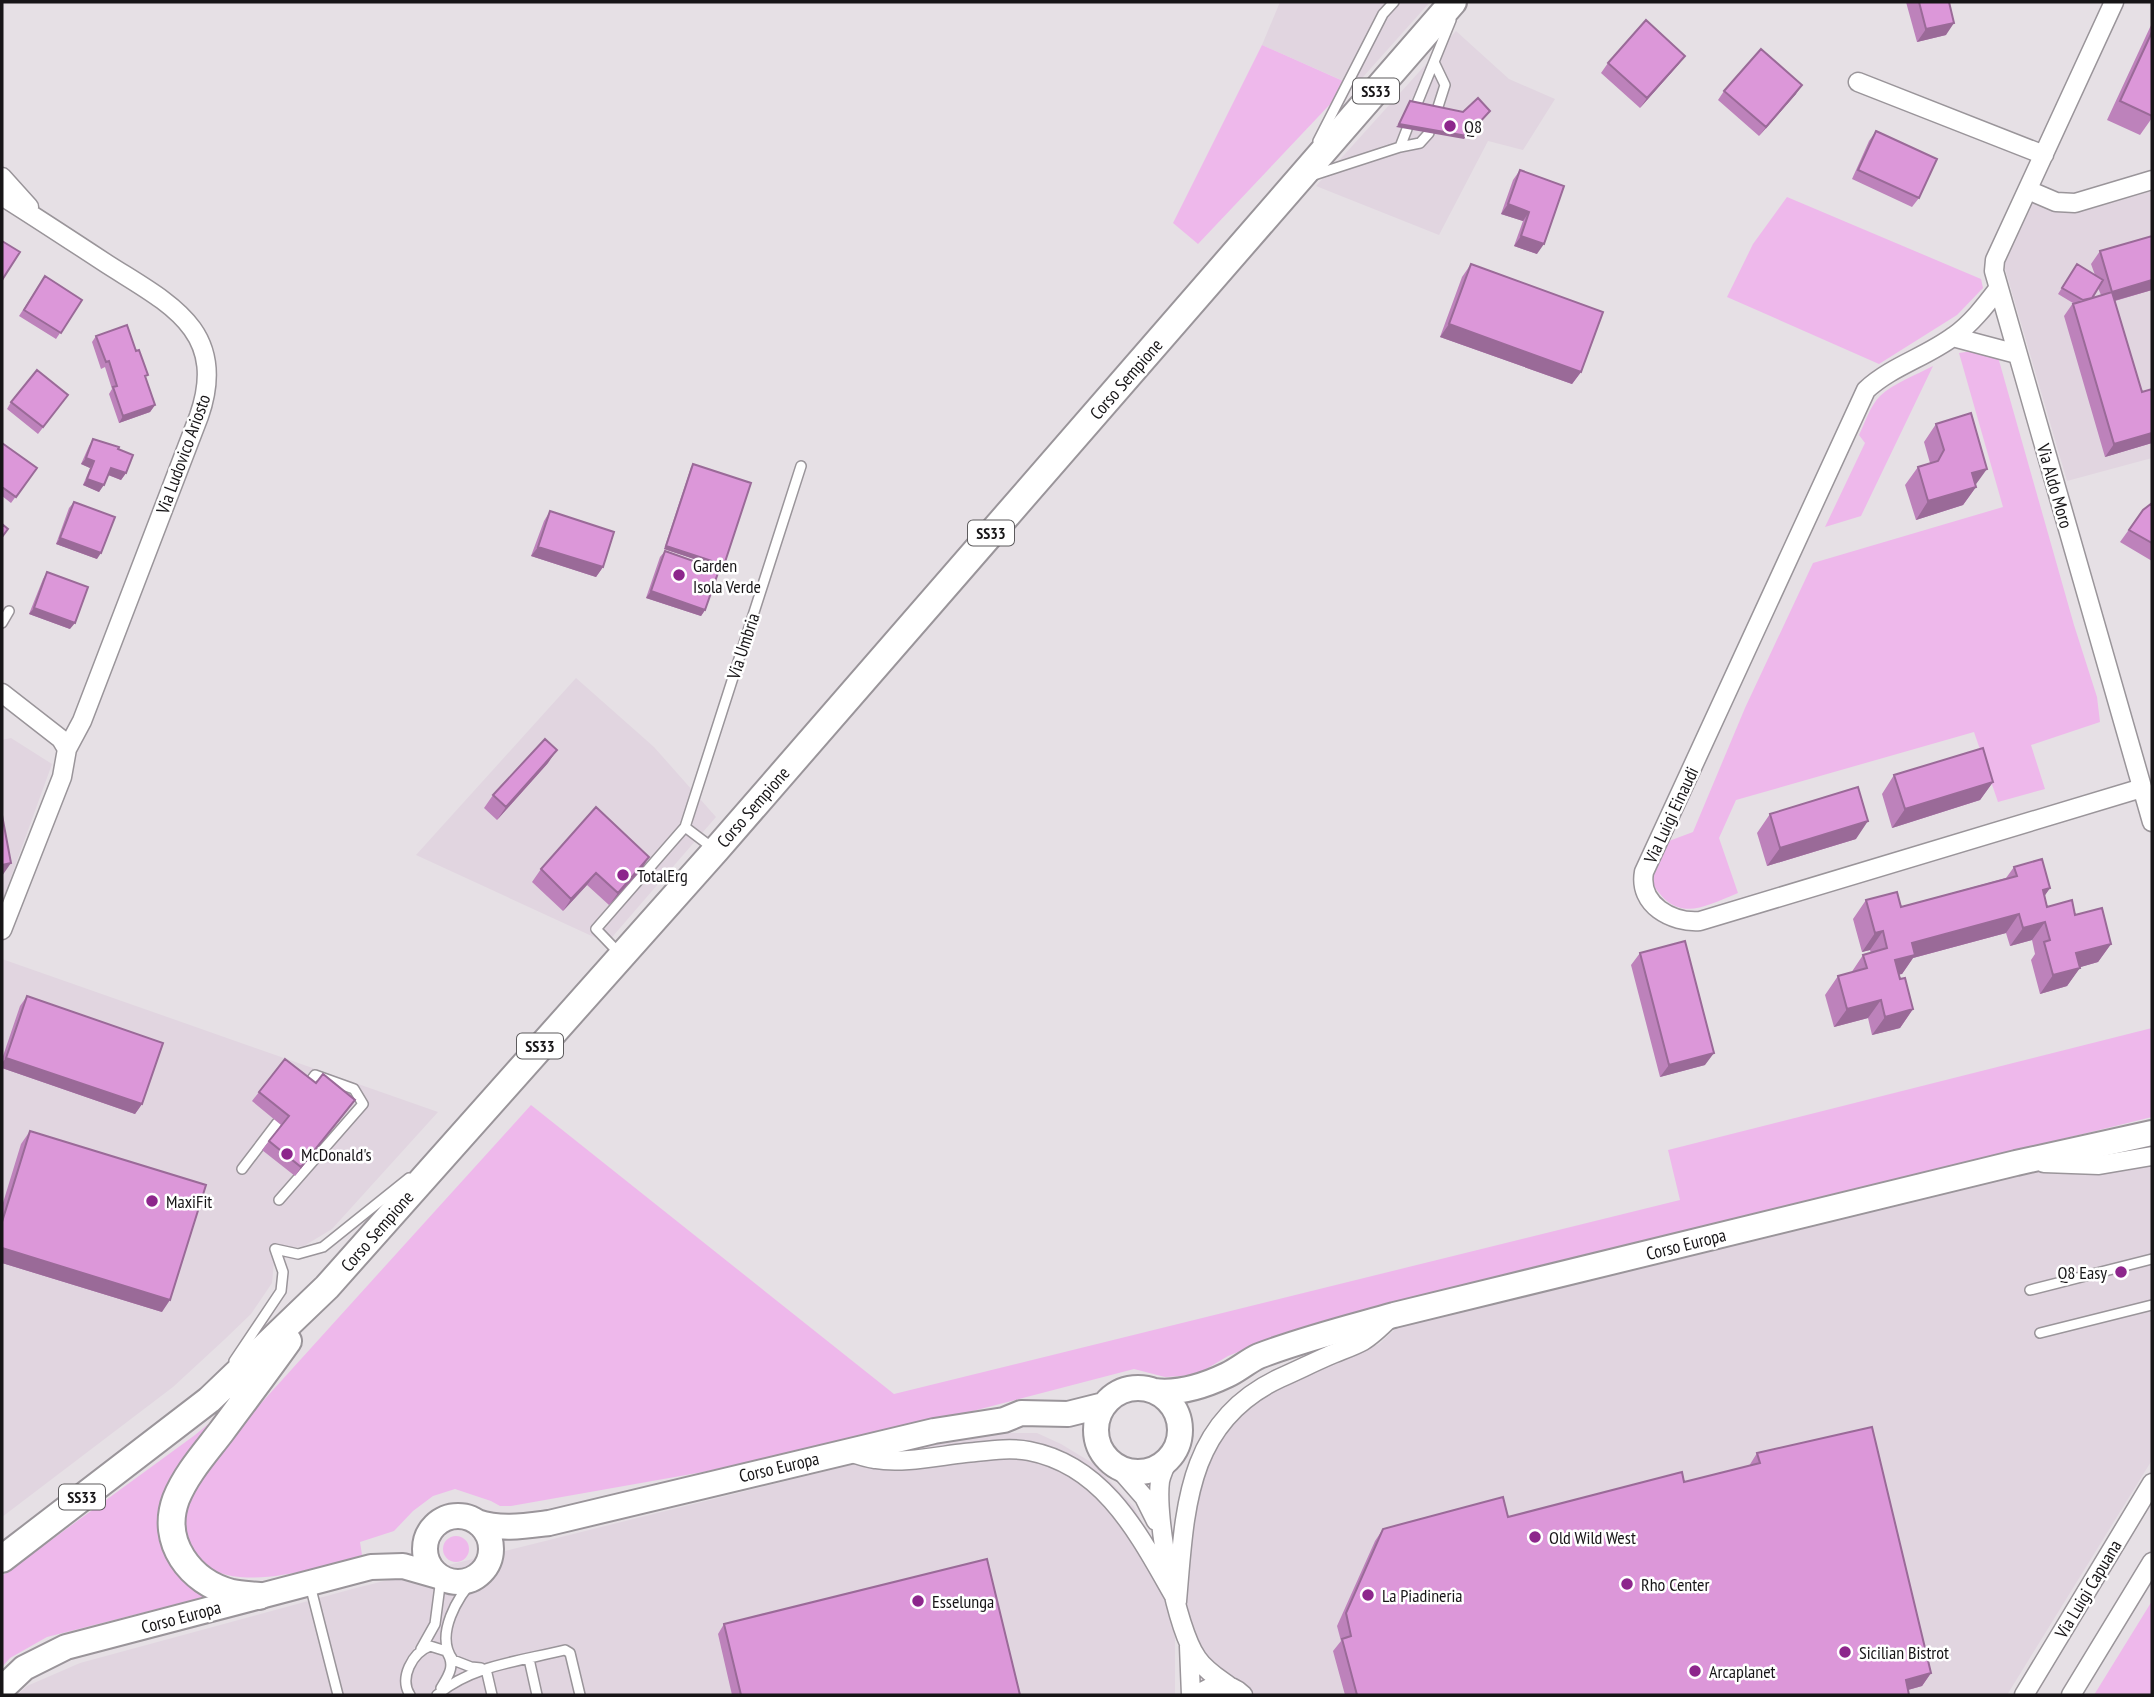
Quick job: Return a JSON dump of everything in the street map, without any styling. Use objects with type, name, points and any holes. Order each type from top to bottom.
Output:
[{"type":"main road","name":"Corso Sempione","points":[[2,1559],[209,1400],[327,1287],[716,850],[1456,2]]},
{"type":"main road","name":"Corso Europa","points":[[1174,1448],[1193,1410],[1227,1375],[1256,1357],[1316,1336],[2017,1163],[2152,1133]]},
{"type":"main road","points":[[259,1596],[222,1590],[185,1563],[172,1536],[173,1510],[191,1472],[327,1287]]},
{"type":"main road","name":"Corso Europa","points":[[1154,1391],[1179,1391],[1227,1375]]},
{"type":"main road","points":[[1132,1388],[1154,1391],[1164,1397],[1178,1416],[1174,1448],[1163,1463],[1135,1472],[1108,1458],[1096,1432],[1097,1422],[1104,1405],[1121,1391],[1132,1388]]},
{"type":"main road","name":"Corso Europa","points":[[477,1522],[508,1527],[555,1522],[934,1431],[1004,1420],[1021,1413],[1068,1414],[1104,1405]]},
{"type":"main road","name":"Corso Europa","points":[[1004,1420],[1043,1424],[1075,1432],[1108,1458]]},
{"type":"main road","points":[[458,1516],[477,1522],[491,1543],[490,1556],[481,1572],[462,1583],[440,1577],[427,1562],[425,1553],[426,1540],[436,1524],[458,1516]]},
{"type":"main road","name":"Corso Europa","points":[[481,1572],[496,1553],[510,1543],[555,1522]]},
{"type":"main road","name":"Corso Europa","points":[[2,1689],[24,1668],[66,1647],[371,1567],[405,1550],[425,1536],[436,1524]]},
{"type":"main road","name":"Corso Europa","points":[[371,1567],[403,1566],[440,1577]]},
{"type":"street","name":"Via Aldo Moro","points":[[2114,2],[1995,260],[1994,271],[2152,822]]},
{"type":"street","points":[[1858,82],[2044,155]]},
{"type":"street","name":"Via Ludovico Ariosto","points":[[2,177],[43,222]]},
{"type":"street","points":[[2028,190],[2056,202],[2075,203],[2152,180]]},
{"type":"street","name":"Via Ludovico Ariosto","points":[[2,196],[177,311],[199,340],[207,366],[208,383],[206,397],[183,459],[82,721],[67,749],[62,777],[2,930]]},
{"type":"street","name":"Via Luigi Einaudi","points":[[1998,289],[1953,337],[1882,376],[1866,390],[1644,872],[1642,882],[1653,904],[1674,919],[1700,921],[2143,788]]},
{"type":"street","points":[[1953,337],[2017,354]]},
{"type":"street","points":[[2,693],[61,739],[67,749]]},
{"type":"street","points":[[2017,1163],[2099,1165],[2152,1156]]},
{"type":"street","points":[[1177,1601],[1187,1504],[1193,1476],[1218,1429],[1235,1408],[1251,1395],[1279,1379],[1362,1341],[1394,1315]]},
{"type":"street","points":[[1161,1533],[1160,1479],[1174,1448]]},
{"type":"street","points":[[844,1451],[877,1460],[1008,1450],[1029,1451],[1069,1466],[1089,1478],[1123,1511],[1177,1601]]},
{"type":"street","points":[[1108,1458],[1144,1497],[1161,1533],[1189,1643],[1197,1658],[1212,1674],[1236,1691]]},
{"type":"street","name":"Via Luigi Capuana","points":[[2024,1695],[2152,1483]]},
{"type":"street","points":[[2071,1695],[2152,1562]]},
{"type":"street","points":[[1189,1643],[1191,1695]]},
{"type":"street","points":[[1199,1695],[1211,1687],[1236,1691]]},
{"type":"lane","points":[[1299,180],[1383,14],[1394,2]]},
{"type":"lane","points":[[1416,106],[1456,2]]},
{"type":"lane","points":[[1434,62],[1446,85],[1437,110]]},
{"type":"lane","points":[[1400,146],[1407,129]]},
{"type":"lane","points":[[1299,180],[1400,146],[1420,143],[1429,133]]},
{"type":"lane","name":"Via Umbria","points":[[685,827],[801,466]]},
{"type":"lane","points":[[2,623],[9,611]]},
{"type":"lane","points":[[621,954],[596,929],[685,827],[716,850]]},
{"type":"lane","points":[[279,1200],[363,1104],[354,1089],[314,1075],[305,1088]]},
{"type":"lane","points":[[242,1169],[277,1124]]},
{"type":"lane","points":[[209,1400],[281,1291],[283,1272],[275,1250],[298,1254],[324,1247],[459,1137]]},
{"type":"lane","points":[[2030,1290],[2152,1259]]},
{"type":"lane","points":[[2040,1333],[2152,1305]]},
{"type":"lane","points":[[436,1695],[450,1672],[447,1637],[451,1618],[459,1598],[481,1572]]},
{"type":"lane","points":[[410,1695],[406,1689],[405,1677],[435,1624],[440,1577]]},
{"type":"lane","points":[[310,1583],[338,1695]]},
{"type":"lane","points":[[420,1651],[436,1646],[471,1668],[486,1669]]},
{"type":"lane","points":[[436,1695],[465,1676],[565,1650],[570,1653],[580,1695]]},
{"type":"lane","points":[[529,1659],[537,1695]]},
{"type":"lane","points":[[486,1669],[492,1695]]},
{"type":"shaded area","points":[[1280,2],[1430,2],[1355,86],[1262,45]]},
{"type":"shaded area","points":[[1456,31],[1509,79],[1555,99],[1523,150],[1488,141],[1439,235],[1316,186]]},
{"type":"shaded area","points":[[1262,45],[1343,81],[1335,99],[1198,244],[1173,223]]},
{"type":"shaded area","points":[[2152,191],[2152,458],[2067,481],[2004,265],[2033,202],[2054,211],[2076,213]]},
{"type":"shaded area","points":[[1787,197],[1981,279],[1983,288],[1957,315],[1879,364],[1727,297],[1753,244]]},
{"type":"shaded area","points":[[1972,351],[1998,357],[2097,697],[2100,722],[2031,745],[2045,789],[1998,802],[1974,732],[1736,800],[1719,838],[1738,893],[1712,904],[1690,909],[1670,903],[1651,881],[1669,841],[1693,832],[1745,708],[1813,563],[2003,507],[1959,353]]},
{"type":"shaded area","points":[[1933,366],[1861,516],[1825,527],[1865,443],[1859,435],[1873,405],[1892,387]]},
{"type":"shaded area","points":[[576,678],[654,747],[716,817],[607,943],[416,855]]},
{"type":"shaded area","points":[[11,738],[52,764],[2,902],[2,740]]},
{"type":"shaded area","points":[[2,959],[438,1112],[332,1229],[304,1246],[275,1250],[272,1283],[251,1314],[225,1339],[173,1387],[2,1517]]},
{"type":"shaded area","points":[[2152,1028],[2152,1117],[1317,1323],[1228,1356],[1196,1375],[1165,1377],[1134,1369],[969,1412],[703,1472],[511,1506],[500,1506],[455,1489],[433,1496],[413,1511],[394,1531],[360,1542],[362,1555],[296,1573],[246,1577],[224,1574],[205,1565],[191,1550],[183,1527],[185,1506],[205,1465],[531,1105],[894,1394],[1680,1200],[1668,1150]]},
{"type":"shaded area","points":[[2152,1159],[2152,1460],[2007,1695],[1245,1695],[1199,1657],[1179,1600],[1189,1505],[1221,1431],[1265,1390],[1379,1344],[1405,1320],[2042,1169]]},
{"type":"shaded area","points":[[246,1393],[167,1538],[216,1594],[47,1637],[10,1658],[2,1667],[2,1576],[195,1435]]},
{"type":"shaded area","points":[[1003,1433],[1037,1433],[1061,1444],[1094,1464],[1134,1507],[1145,1529],[1175,1637],[1175,1695],[17,1695],[27,1686],[80,1663],[356,1588],[935,1444]]},
{"type":"shaded area","points":[[456,1536],[465,1540],[469,1549],[465,1558],[456,1562],[447,1558],[443,1549],[447,1540]]},
{"type":"shaded area","points":[[2152,1601],[2152,1695],[2094,1695]]},
{"type":"building","points":[[1919,2],[1949,2],[1954,23],[1926,29]]},
{"type":"building","points":[[1646,20],[1685,56],[1647,98],[1608,63]]},
{"type":"building","points":[[2152,32],[2152,116],[2120,101]]},
{"type":"building","points":[[1761,49],[1802,85],[1766,127],[1724,91]]},
{"type":"building","points":[[1478,98],[1490,111],[1467,136],[1399,124],[1410,101],[1463,112]]},
{"type":"building","points":[[1876,131],[1937,159],[1919,198],[1858,170]]},
{"type":"building","points":[[1520,170],[1564,186],[1544,244],[1521,236],[1529,212],[1508,204]]},
{"type":"building","points":[[2152,236],[2152,280],[2112,292],[2100,251]]},
{"type":"building","points":[[2,241],[20,252],[2,280]]},
{"type":"building","points":[[1471,264],[1603,312],[1581,372],[1449,324]]},
{"type":"building","points":[[2077,264],[2103,280],[2092,298],[2083,300],[2062,288]]},
{"type":"building","points":[[45,276],[82,300],[61,333],[24,310]]},
{"type":"building","points":[[2112,292],[2142,392],[2152,389],[2152,433],[2114,444],[2073,304]]},
{"type":"building","points":[[127,325],[148,375],[145,376],[155,405],[123,416],[113,387],[117,386],[109,361],[106,362],[96,336]]},
{"type":"building","points":[[37,370],[68,395],[43,427],[11,402]]},
{"type":"building","points":[[1971,413],[1987,469],[1972,473],[1976,487],[1928,501],[1918,467],[1938,461],[1944,450],[1936,424]]},
{"type":"building","points":[[93,439],[119,447],[118,449],[133,455],[126,473],[111,468],[104,485],[87,479],[94,461],[86,458]]},
{"type":"building","points":[[2,443],[37,468],[16,497],[2,487]]},
{"type":"building","points":[[693,464],[751,483],[724,565],[666,546]]},
{"type":"building","points":[[74,502],[115,517],[101,553],[60,538]]},
{"type":"building","points":[[2152,503],[2152,543],[2129,530],[2143,510]]},
{"type":"building","points":[[550,511],[614,532],[603,567],[538,547]]},
{"type":"building","points":[[2,524],[8,529],[2,537]]},
{"type":"building","points":[[665,551],[719,570],[705,610],[651,591]]},
{"type":"building","points":[[47,572],[88,587],[75,623],[34,608]]},
{"type":"building","points":[[545,739],[557,750],[506,807],[493,795]]},
{"type":"building","points":[[1983,748],[1993,782],[1905,809],[1894,775]]},
{"type":"building","points":[[1858,787],[1868,821],[1780,848],[1770,814]]},
{"type":"building","points":[[596,807],[649,857],[618,893],[596,873],[571,899],[541,869]]},
{"type":"building","points":[[2,815],[11,863],[2,865]]},
{"type":"building","points":[[2042,859],[2050,888],[2043,890],[2047,907],[2072,900],[2075,915],[2102,908],[2111,944],[2076,953],[2080,968],[2053,975],[2044,942],[2050,940],[2045,922],[2023,928],[2019,914],[1912,943],[1915,955],[1895,960],[1900,979],[1905,978],[1913,1009],[1885,1017],[1881,1000],[1847,1009],[1838,976],[1867,968],[1863,955],[1887,948],[1883,931],[1875,933],[1866,900],[1897,892],[1901,907],[2017,876],[2014,867]]},
{"type":"building","points":[[1685,941],[1714,1053],[1669,1065],[1640,953]]},
{"type":"building","points":[[27,996],[163,1043],[142,1104],[6,1058]]},
{"type":"building","points":[[285,1059],[316,1083],[323,1074],[355,1100],[301,1167],[269,1141],[289,1116],[259,1092]]},
{"type":"building","points":[[30,1131],[206,1185],[170,1300],[2,1248],[2,1222]]},
{"type":"building","name":"Rho Center","points":[[1872,1427],[1931,1673],[1906,1680],[1909,1695],[1357,1695],[1342,1639],[1351,1636],[1346,1613],[1383,1529],[1503,1497],[1508,1517],[1682,1472],[1684,1482],[1760,1463],[1757,1453]]},
{"type":"building","name":"Esselunga","points":[[987,1559],[1020,1695],[741,1695],[724,1624]]},
{"type":"place","name":"Q8","points":[[1450,126]]},
{"type":"place","name":"Garden Isola Verde","points":[[679,575]]},
{"type":"place","name":"TotalErg","points":[[623,875]]},
{"type":"place","name":"McDonald's","points":[[287,1154]]},
{"type":"place","name":"MaxiFit","points":[[152,1201]]},
{"type":"place","name":"Q8 Easy","points":[[2121,1272]]},
{"type":"place","name":"Old Wild West","points":[[1535,1537]]},
{"type":"place","name":"Rho Center","points":[[1627,1584]]},
{"type":"place","name":"La Piadineria","points":[[1368,1595]]},
{"type":"place","name":"Esselunga","points":[[918,1601]]},
{"type":"place","name":"Sicilian Bistrot","points":[[1845,1652]]},
{"type":"place","name":"Arcaplanet","points":[[1695,1671]]}]
